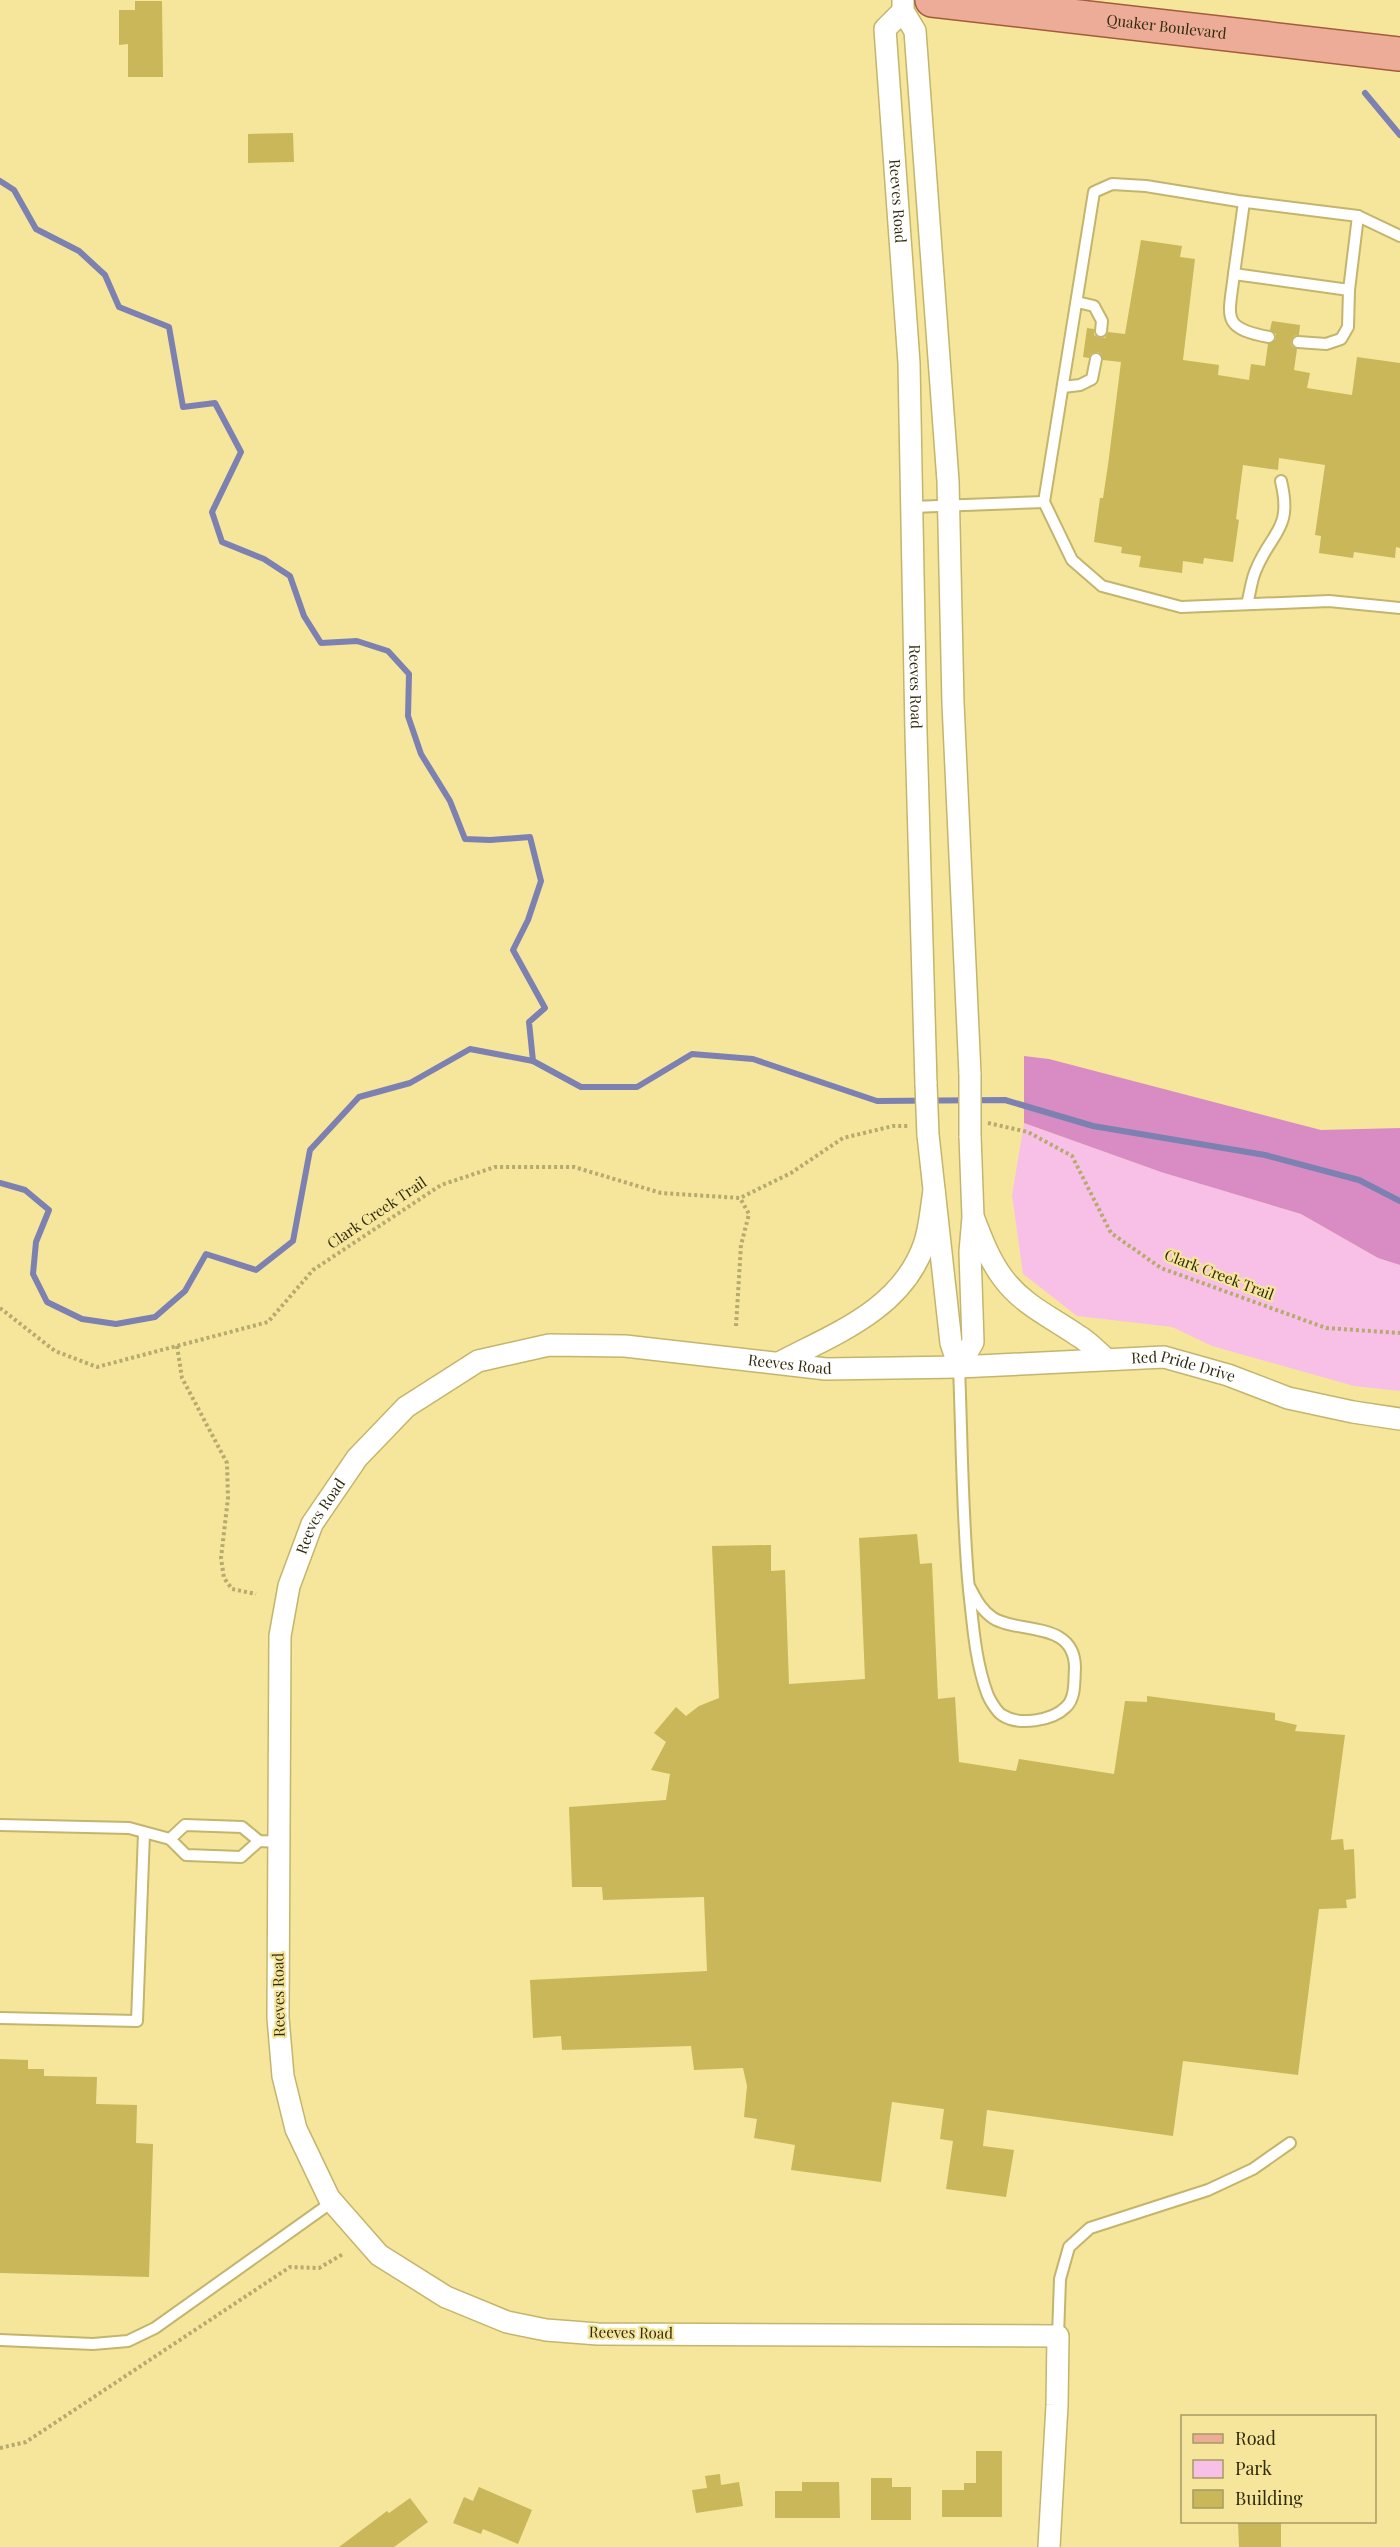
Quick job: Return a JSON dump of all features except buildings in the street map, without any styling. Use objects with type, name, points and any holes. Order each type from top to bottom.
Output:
[{"type":"main road","name":"Quaker Boulevard","points":[[913,4],[1400,53]]},
{"type":"street","name":"Reeves Road","points":[[913,4],[949,505],[953,703],[970,1074],[976,1130],[970,1252],[973,1342],[959,1367]]},
{"type":"street","name":"Reeves Road","points":[[913,4],[885,29],[909,363],[926,1084],[922,1130],[934,1191],[951,1342],[959,1367]]},
{"type":"street","points":[[778,1364],[864,1319],[894,1293],[924,1245],[934,1191]]},
{"type":"street","points":[[973,1217],[988,1253],[1003,1279],[1024,1300],[1051,1320],[1079,1335],[1106,1359]]},
{"type":"street","name":"Reeves Road","points":[[959,1367],[825,1369],[625,1346],[549,1346],[478,1361],[406,1407],[357,1458],[312,1524],[289,1586],[280,1636],[269,1842],[283,2076],[296,2129],[332,2202],[379,2256],[446,2297],[507,2322],[546,2330],[610,2334],[1058,2336]]},
{"type":"street","name":"Red Pride Drive","points":[[959,1367],[1164,1357],[1228,1375],[1288,1398],[1400,1419]]},
{"type":"street","points":[[1049,2547],[1057,2405],[1058,2336]]},
{"type":"lane","points":[[1400,236],[1358,216],[1244,202],[1146,186],[1112,184],[1094,192],[1044,502],[1072,560],[1102,586],[1181,607],[1329,601],[1400,609]]},
{"type":"lane","points":[[1244,202],[1230,311],[1234,324],[1244,332],[1269,337]]},
{"type":"lane","points":[[1298,342],[1326,344],[1341,339],[1348,327],[1349,290],[1358,216]]},
{"type":"lane","points":[[1234,274],[1349,290]]},
{"type":"lane","points":[[1077,302],[1094,306],[1102,321],[1101,331]]},
{"type":"lane","points":[[1063,387],[1080,386],[1092,379],[1096,359]]},
{"type":"lane","points":[[1247,604],[1254,572],[1285,517],[1286,502],[1281,481]]},
{"type":"lane","points":[[912,507],[1044,502]]},
{"type":"lane","points":[[959,1367],[969,1586],[974,1641],[987,1695],[1001,1715],[1020,1721],[1047,1719],[1067,1707],[1074,1690],[1075,1662],[1066,1642],[1046,1631],[995,1619],[980,1607],[969,1586]]},
{"type":"lane","points":[[0,1825],[129,1828],[171,1839],[186,1855],[241,1857],[269,1842]]},
{"type":"lane","points":[[171,1839],[185,1825],[242,1827],[269,1842]]},
{"type":"lane","points":[[0,2018],[137,2022],[144,1833]]},
{"type":"lane","points":[[1058,2336],[1060,2279],[1069,2247],[1090,2228],[1208,2190],[1252,2169],[1290,2143]]},
{"type":"lane","points":[[0,2340],[93,2344],[128,2341],[155,2328],[332,2202]]},
{"type":"path","name":"Clark Creek Trail","points":[[976,1130],[993,1123],[1028,1132],[1072,1156],[1112,1233],[1161,1268],[1326,1328],[1400,1333]]},
{"type":"path","name":"Clark Creek Trail","points":[[0,1308],[55,1351],[97,1367],[268,1322],[313,1270],[441,1185],[495,1167],[574,1167],[661,1193],[740,1198],[791,1173],[843,1138],[893,1126],[922,1130]]},
{"type":"path","points":[[736,1326],[741,1245],[749,1214],[740,1198]]},
{"type":"path","points":[[177,1346],[182,1378],[227,1464],[228,1498],[221,1558],[224,1578],[232,1589],[256,1594]]},
{"type":"path","points":[[0,2448],[26,2442],[290,2267],[319,2268],[343,2254]]},
{"type":"green space","points":[[1024,1123],[1147,1167],[1301,1214],[1378,1258],[1400,1265],[1400,1391],[1354,1386],[1212,1346],[1172,1327],[1077,1316],[1023,1274],[1012,1195]]},
{"type":"shaded area","points":[[1024,1056],[1049,1059],[1321,1130],[1400,1128],[1400,1265],[1378,1258],[1301,1214],[1161,1172],[1024,1123]]},
{"type":"waterway","points":[[1365,93],[1400,135]]},
{"type":"waterway","points":[[0,181],[14,190],[36,229],[79,251],[105,275],[119,307],[169,327],[183,407],[215,403],[241,452],[212,512],[222,542],[264,559],[290,576],[304,616],[321,643],[357,641],[388,651],[409,674],[408,716],[421,754],[450,801],[465,839],[530,837],[541,881],[528,920],[513,950],[545,1008],[529,1022],[533,1061]]},
{"type":"waterway","points":[[0,1183],[25,1190],[49,1210],[36,1242],[33,1274],[47,1302],[82,1319],[116,1324],[155,1317],[185,1291],[206,1254],[256,1270],[293,1241],[310,1150],[359,1097],[410,1083],[470,1049],[533,1061],[581,1087],[637,1087],[692,1054],[753,1059],[877,1101],[1005,1100],[1093,1126],[1265,1155],[1359,1180],[1400,1201]]}]
